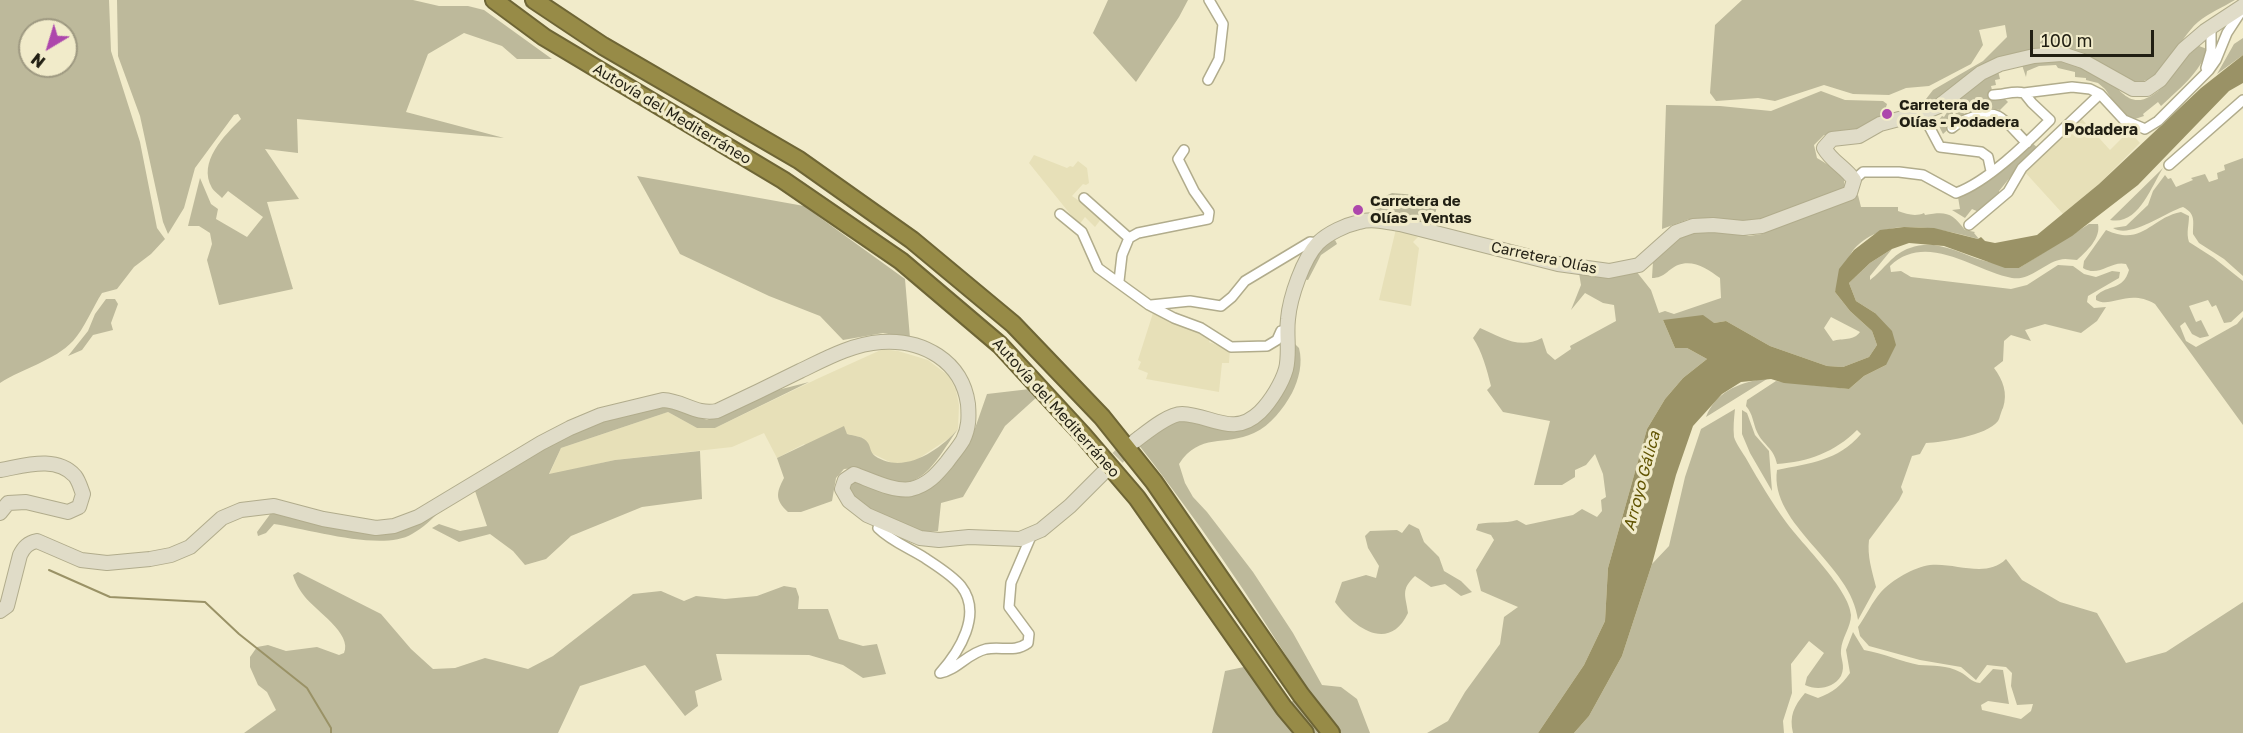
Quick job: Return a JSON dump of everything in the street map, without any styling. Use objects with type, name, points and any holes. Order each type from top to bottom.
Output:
[{"type":"highway","name":"Autovía del Mediterráneo","points":[[494,0],[544,37],[783,180],[901,261],[1000,345],[1137,498],[1284,708],[1305,733]]},
{"type":"highway","name":"Autovía del Mediterráneo","points":[[534,0],[603,46],[800,160],[912,240],[1013,324],[1102,417],[1154,483],[1301,696],[1331,733]]},
{"type":"main road","points":[[1854,180],[1846,170],[1830,159],[1824,148],[1832,139],[1858,136],[1880,124],[1939,106],[1981,73],[2000,64],[2034,56],[2062,54],[2083,61],[2133,89],[2147,89],[2160,80],[2184,49],[2211,26],[2243,8]]},
{"type":"main road","name":"Carretera Olías","points":[[1318,243],[1330,234],[1359,221],[1377,221],[1400,224],[1558,264],[1609,271],[1639,265],[1676,232],[1692,226],[1713,225],[1743,228],[1762,226],[1850,194],[1854,180]]},
{"type":"main road","points":[[1135,441],[1159,423],[1180,414],[1229,425],[1245,422],[1260,412],[1273,394],[1286,368],[1288,317],[1294,290],[1318,243]]},
{"type":"main road","points":[[0,611],[7,606],[20,555],[30,542],[37,541],[81,560],[107,563],[150,559],[171,555],[190,547],[222,518],[241,510],[274,506],[323,519],[376,528],[394,526],[418,517],[541,443],[601,415],[663,400],[674,400],[699,412],[717,411],[830,357],[857,346],[881,342],[905,343],[933,353],[953,368],[966,390],[969,419],[963,439],[934,477],[922,485],[909,489],[890,486],[854,474],[845,480],[842,489],[849,501],[867,515],[920,538],[939,540],[969,537],[1020,539],[1032,534],[1070,506],[1103,473]]},
{"type":"main road","points":[[0,470],[59,464],[75,477],[83,494],[79,507],[68,512],[26,502],[8,503],[0,513]]},
{"type":"street","points":[[1208,80],[1219,59],[1223,24],[1209,0]]},
{"type":"street","points":[[1993,95],[2072,87],[2100,93],[2124,120],[2145,129],[2158,121],[2216,60],[2221,45],[2243,8]]},
{"type":"street","points":[[2211,26],[2220,37],[2221,45]]},
{"type":"street","points":[[2200,78],[2211,51],[2211,26]]},
{"type":"street","points":[[2184,49],[2200,42],[2208,45],[2211,51]]},
{"type":"street","points":[[1854,180],[1863,172],[1899,172],[1923,175],[1956,193],[1969,188],[2027,143],[2050,120],[2032,104],[2024,93]]},
{"type":"street","points":[[1969,225],[2008,192],[2022,168],[2100,93]]},
{"type":"street","points":[[2169,165],[2243,100]]},
{"type":"street","points":[[1922,113],[1940,147],[1982,152],[1988,157],[1991,171]]},
{"type":"street","points":[[1952,128],[1958,123],[1983,114],[1997,115],[2027,143]]},
{"type":"street","points":[[1119,281],[1122,255],[1129,238],[1138,233],[1208,219],[1209,212],[1194,191],[1178,159],[1184,150]]},
{"type":"street","points":[[1084,198],[1129,238]]},
{"type":"street","points":[[1060,214],[1082,232],[1098,268],[1119,281],[1149,305],[1174,318],[1201,328],[1231,346],[1267,346],[1276,339],[1281,331],[1287,330]]},
{"type":"street","points":[[1149,305],[1190,301],[1221,306],[1245,281],[1310,242],[1318,243]]},
{"type":"street","points":[[881,522],[878,528],[885,535],[926,559],[952,578],[962,587],[967,599],[970,616],[968,628],[950,662],[940,673],[949,671],[970,655],[988,649],[1021,648],[1028,643],[1029,634],[1009,607],[1011,583],[1032,534]]},
{"type":"shaded area","points":[[0,0],[109,0],[111,51],[140,142],[157,228],[165,239],[134,267],[117,289],[102,293],[73,341],[57,354],[0,383]]},
{"type":"shaded area","points":[[117,0],[413,0],[439,6],[468,6],[484,10],[552,59],[517,59],[502,46],[464,33],[428,54],[406,112],[504,138],[297,119],[298,153],[265,149],[299,199],[267,202],[293,289],[219,305],[207,260],[212,244],[210,233],[199,226],[188,226],[200,178],[211,204],[218,209],[216,219],[247,237],[263,217],[228,191],[222,198],[212,188],[208,178],[210,159],[215,150],[241,119],[238,114],[234,115],[195,168],[184,208],[168,234],[163,222],[140,116],[118,56]]},
{"type":"shaded area","points":[[1108,0],[1188,0],[1136,82],[1093,33]]},
{"type":"shaded area","points":[[1742,0],[2235,0],[2198,22],[2164,67],[2147,80],[2136,83],[2052,48],[1946,95],[1924,108],[1906,112],[1905,109],[1926,99],[1933,90],[1983,61],[2007,37],[2005,25],[1979,30],[1983,45],[1971,64],[1929,86],[1906,88],[1889,95],[1853,94],[1824,85],[1775,101],[1758,98],[1716,101],[1710,93],[1715,25]]},
{"type":"shaded area","points":[[2243,38],[2243,55],[2217,74],[2234,44]]},
{"type":"shaded area","points":[[2199,46],[2207,49],[2200,65],[2188,80],[2161,106],[2158,102],[2143,114],[2144,116],[2132,120],[2124,117],[2105,89],[2098,83],[2086,80],[2086,78],[2075,77],[2075,72],[2058,68],[2056,65],[2039,66],[2027,71],[2026,77],[2021,62],[2063,58],[2105,78],[2127,97],[2137,100],[2151,96],[2165,85],[2192,51]]},
{"type":"shaded area","points":[[1998,71],[2000,79],[1995,80],[1996,85],[1991,86],[1993,94],[2008,102],[2000,110],[1987,107],[1973,112],[1973,110],[1966,111],[1957,121],[1955,119],[1957,100],[1965,90]]},
{"type":"shaded area","points":[[1821,91],[1845,100],[1883,101],[1887,104],[1883,117],[1840,137],[1824,135],[1814,145],[1817,158],[1843,174],[1845,187],[1751,223],[1728,219],[1689,219],[1662,229],[1666,105],[1720,106],[1771,111]]},
{"type":"shaded area","points":[[1955,100],[1952,120],[1955,123],[1943,134],[1937,122],[1942,116],[1944,117]]},
{"type":"shaded area","points":[[2080,117],[2110,150],[2129,131],[2140,143],[2099,184],[2063,214],[2023,170]]},
{"type":"shaded area","points":[[2031,142],[2039,149],[2012,175],[1999,191],[1999,197],[1979,212],[1972,209],[1965,218],[1952,210],[1960,209],[1958,197],[1972,191]]},
{"type":"shaded area","points":[[1034,155],[1067,168],[1073,167],[1078,161],[1087,168],[1089,183],[1083,184],[1072,196],[1101,219],[1095,227],[1085,217],[1079,225],[1029,163]]},
{"type":"shaded area","points":[[2243,158],[2243,276],[2224,259],[2199,243],[2193,234],[2192,215],[2183,207],[2138,228],[2120,231],[2113,228],[2126,226],[2148,205],[2153,191],[2165,175],[2168,179],[2171,178],[2176,187],[2193,180],[2191,178],[2205,174],[2209,182],[2218,179],[2217,173],[2225,170],[2224,165]]},
{"type":"shaded area","points":[[2163,168],[2136,211],[2120,220],[2110,220]]},
{"type":"shaded area","points":[[637,176],[804,206],[905,279],[910,338],[883,333],[843,340],[820,316],[769,296],[680,254]]},
{"type":"shaded area","points":[[1392,193],[1440,197],[1431,227],[1390,216],[1372,208],[1379,199]]},
{"type":"shaded area","points":[[1858,195],[1861,207],[1898,207],[1898,211],[1914,215],[1939,213],[1948,215],[1965,230],[1975,232],[1979,239],[1947,231],[1913,227],[1897,228],[1882,231],[1867,238],[1854,249],[1835,292],[1850,311],[1872,331],[1877,345],[1869,357],[1843,367],[1827,366],[1770,346],[1726,321],[1714,323],[1663,320],[1675,348],[1687,348],[1707,359],[1683,378],[1665,399],[1647,429],[1608,568],[1605,621],[1584,665],[1538,733],[1427,733],[1448,721],[1465,692],[1500,644],[1504,617],[1518,607],[1481,591],[1476,570],[1494,540],[1491,535],[1476,530],[1478,524],[1517,520],[1526,525],[1573,515],[1582,509],[1597,517],[1602,511],[1601,500],[1606,497],[1603,474],[1595,454],[1586,465],[1575,470],[1575,477],[1562,485],[1534,485],[1550,421],[1503,412],[1487,390],[1491,386],[1488,374],[1473,338],[1480,328],[1510,341],[1526,343],[1542,338],[1547,353],[1555,360],[1571,349],[1570,346],[1616,321],[1614,305],[1603,303],[1585,293],[1571,310],[1581,285],[1579,273],[1615,276],[1636,271],[1651,290],[1659,313],[1665,311],[1674,314],[1721,298],[1720,278],[1695,264],[1684,263],[1660,277],[1652,278],[1653,261],[1681,235],[1699,230],[1749,236],[1762,234],[1790,220]],"holes":[[[1831,317],[1860,332],[1851,338],[1833,341],[1824,328]]]},
{"type":"shaded area","points":[[2181,212],[2189,216],[2189,242],[2243,281],[2243,311],[2231,322],[2224,323],[2216,305],[2212,307],[2208,300],[2189,306],[2196,322],[2201,320],[2209,336],[2200,338],[2192,334],[2185,322],[2180,326],[2186,341],[2196,347],[2237,324],[2243,317],[2243,425],[2155,304],[2136,298],[2108,302],[2096,300],[2096,296],[2101,292],[2123,281],[2129,270],[2126,264],[2115,264],[2094,271],[2083,268],[2084,261],[2106,230],[2129,235],[2138,233],[2170,215]]},
{"type":"shaded area","points":[[2089,224],[2098,224],[2097,234],[2092,244],[2077,260],[2059,260],[2025,277],[2012,278],[1997,274],[1951,256],[1935,253],[1919,252],[1904,256],[1890,266],[1891,272],[1901,271],[1911,277],[2011,289],[2027,285],[2058,265],[2073,266],[2084,274],[2096,277],[2112,271],[2120,272],[2119,278],[2088,296],[2087,302],[2094,308],[2106,307],[2097,321],[2081,333],[2045,324],[2025,330],[2031,341],[2011,335],[2004,341],[2003,361],[1994,368],[2004,387],[2005,397],[1999,420],[1984,431],[1964,437],[1926,443],[1920,454],[1912,456],[1899,500],[1869,540],[1869,558],[1876,587],[1858,620],[1852,600],[1842,581],[1785,509],[1778,490],[1777,470],[1823,460],[1843,450],[1861,434],[1857,430],[1849,438],[1820,455],[1777,464],[1773,454],[1757,432],[1752,415],[1746,406],[1747,400],[1776,381],[1849,389],[1864,376],[1886,365],[1875,313],[1856,301],[1849,283],[1870,263],[1892,249],[1870,276],[1870,280],[1904,250],[1928,245],[1944,247],[1983,260],[2019,268]]},
{"type":"shaded area","points":[[1396,229],[1418,237],[1413,242],[1419,248],[1411,306],[1379,300]]},
{"type":"shaded area","points":[[1335,240],[1337,244],[1321,255],[1308,280],[1304,279],[1320,251]]},
{"type":"shaded area","points":[[106,299],[115,299],[118,304],[111,323],[113,330],[93,335],[82,350],[68,356],[88,331],[95,314]]},
{"type":"shaded area","points":[[1153,313],[1170,317],[1211,334],[1209,342],[1230,350],[1229,363],[1222,363],[1219,392],[1146,379],[1148,373],[1138,369],[1141,362],[1138,360]]},
{"type":"shaded area","points":[[1294,343],[1299,348],[1300,354],[1298,377],[1292,393],[1276,416],[1254,433],[1195,448],[1179,464],[1185,483],[1193,497],[1253,572],[1293,633],[1322,685],[1341,687],[1357,699],[1370,733],[1212,733],[1225,671],[1244,667],[1278,712],[1307,690],[1223,560],[1131,435],[1135,431],[1145,441],[1169,422],[1181,420],[1255,423]]},
{"type":"shaded area","points":[[883,349],[928,360],[949,376],[956,390],[959,405],[958,429],[951,437],[915,461],[904,464],[892,463],[871,453],[863,438],[847,434],[806,446],[804,444],[777,458],[764,433],[732,447],[615,460],[549,475],[561,448],[668,412],[697,428],[715,428]]},
{"type":"shaded area","points":[[1767,379],[1706,417],[1715,402],[1728,390]]},
{"type":"shaded area","points":[[809,382],[715,428],[697,428],[668,412],[561,448],[549,474],[615,460],[700,451],[702,499],[642,507],[571,536],[546,559],[525,565],[513,551],[490,534],[459,542],[432,528],[439,524],[460,531],[487,526],[474,488],[537,451],[588,426],[664,404],[707,420],[774,391]]},
{"type":"shaded area","points":[[1030,389],[1037,397],[1005,426],[963,497],[941,503],[938,531],[920,532],[889,519],[858,502],[847,488],[852,481],[914,492],[973,434],[987,394]]},
{"type":"shaded area","points":[[1735,409],[1734,437],[1738,446],[1781,515],[1834,580],[1849,605],[1851,619],[1842,645],[1841,676],[1830,686],[1815,688],[1805,685],[1807,677],[1824,653],[1809,641],[1791,664],[1792,693],[1783,721],[1784,733],[1574,733],[1589,716],[1622,656],[1652,564],[1669,546],[1685,477],[1701,429]]},
{"type":"shaded area","points":[[1742,410],[1747,413],[1755,435],[1769,451],[1772,491],[1742,434]]},
{"type":"shaded area","points":[[844,426],[847,434],[866,441],[875,456],[897,463],[909,462],[931,452],[958,429],[935,462],[918,478],[895,483],[860,470],[844,469],[836,478],[832,501],[801,512],[788,512],[778,496],[784,478],[777,458]]},
{"type":"shaded area","points":[[439,507],[441,510],[424,526],[399,539],[383,541],[345,538],[274,524],[266,533],[258,536],[257,532],[271,513],[283,511],[378,533],[406,529]]},
{"type":"shaded area","points":[[1409,524],[1419,529],[1424,542],[1439,557],[1444,571],[1461,581],[1472,592],[1461,596],[1445,584],[1431,587],[1415,576],[1407,585],[1405,598],[1408,613],[1400,625],[1391,632],[1382,634],[1372,632],[1352,620],[1335,602],[1342,582],[1366,575],[1376,578],[1379,566],[1368,548],[1365,536],[1370,531],[1397,530],[1402,533]]},
{"type":"shaded area","points":[[2006,559],[2022,580],[2060,602],[2097,613],[2126,663],[2166,652],[2243,602],[2243,733],[1793,733],[1793,712],[1805,693],[1818,698],[1823,696],[1840,685],[1850,673],[1846,650],[1853,632],[1864,650],[1919,665],[1950,668],[1980,683],[1993,669],[2003,670],[2009,704],[1988,701],[1981,705],[1982,710],[2021,719],[2031,711],[2033,704],[2017,705],[2011,686],[2012,673],[2006,667],[1987,665],[1976,680],[1961,667],[1920,660],[1869,646],[1860,636],[1858,627],[1881,592],[1910,571],[1930,565],[1989,568]]},
{"type":"shaded area","points":[[298,572],[381,614],[411,649],[433,669],[455,668],[485,658],[528,669],[553,656],[633,594],[661,591],[684,601],[696,596],[725,599],[757,596],[784,586],[796,588],[799,597],[798,609],[828,609],[839,639],[863,646],[877,644],[886,674],[863,678],[843,665],[809,655],[716,654],[722,680],[695,691],[698,706],[685,716],[645,665],[580,686],[558,733],[244,733],[276,710],[267,692],[258,685],[250,667],[250,657],[257,647],[268,645],[286,651],[317,647],[339,655],[344,653],[343,638],[338,630],[303,595],[293,575]]},
{"type":"water","name":"Arroyo Gálica","points":[[2243,55],[2243,83],[2229,91],[2138,185],[2072,236],[2019,268],[2005,268],[1944,246],[1909,243],[1892,249],[1870,263],[1849,283],[1856,301],[1875,313],[1892,331],[1896,345],[1886,365],[1864,376],[1849,389],[1784,383],[1771,379],[1741,382],[1722,394],[1693,426],[1622,656],[1589,716],[1574,733],[1538,733],[1584,665],[1605,621],[1608,568],[1647,429],[1665,399],[1683,378],[1707,359],[1687,348],[1675,348],[1663,320],[1703,315],[1714,323],[1726,321],[1770,346],[1827,366],[1843,367],[1869,357],[1877,345],[1872,331],[1850,311],[1835,292],[1839,269],[1854,250],[1880,230],[1904,227],[1934,228],[1978,239],[1981,237],[1985,241],[1995,243],[2037,235],[2099,184],[2201,88]]},
{"type":"waterway","points":[[49,570],[110,597],[205,602],[239,634],[307,688],[331,728],[331,733]]},
{"type":"tunnel","points":[[1103,473],[1133,442]]},
{"type":"place","name":"Carretera de Olías - Podadera","points":[[1887,114]]},
{"type":"place","name":"Carretera de Olías - Ventas","points":[[1358,210]]},
{"type":"district","name":"Podadera","points":[[2101,130]]}]
